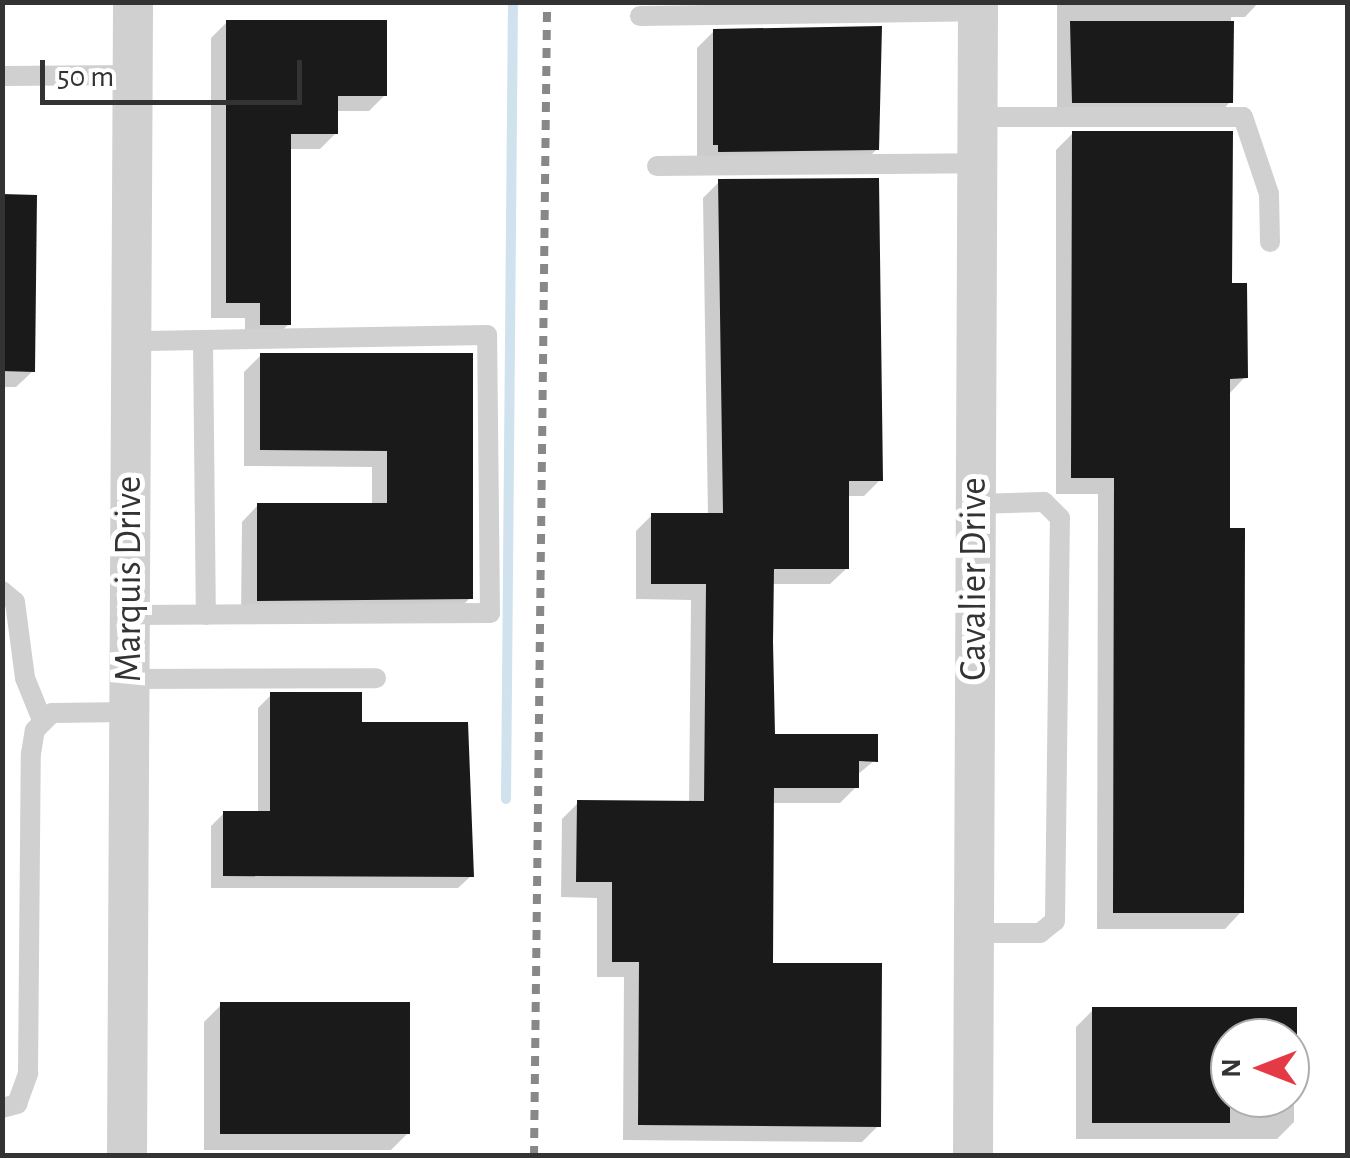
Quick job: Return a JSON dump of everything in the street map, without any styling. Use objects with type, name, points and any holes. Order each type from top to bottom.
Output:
[{"type":"street","name":"Marquis Drive","points":[[127,1156],[133,2]]},
{"type":"street","name":"Cavalier Drive","points":[[973,1156],[978,7]]},
{"type":"lane","points":[[640,16],[978,7]]},
{"type":"lane","points":[[2,76],[133,74]]},
{"type":"lane","points":[[977,117],[1242,117],[1269,194],[1270,242]]},
{"type":"lane","points":[[657,166],[977,162]]},
{"type":"lane","points":[[130,615],[490,613],[486,335],[132,340]]},
{"type":"lane","points":[[203,340],[206,615]]},
{"type":"lane","points":[[974,933],[1040,933],[1056,921],[1060,538],[1060,518],[1052,506],[976,504]]},
{"type":"lane","points":[[2,591],[15,602],[26,678],[42,720]]},
{"type":"lane","points":[[2,1108],[17,1104],[28,1073],[31,754],[35,730],[42,720],[52,713],[130,696],[376,678]]},
{"type":"building","points":[[226,20],[387,20],[387,96],[338,96],[338,134],[291,134],[291,325],[260,325],[260,303],[226,303]]},
{"type":"building","points":[[1070,21],[1234,21],[1233,103],[1072,103]]},
{"type":"building","points":[[882,26],[879,150],[718,152],[718,145],[713,145],[713,29]]},
{"type":"building","points":[[1072,131],[1233,131],[1232,283],[1247,283],[1248,378],[1230,379],[1230,528],[1245,528],[1244,913],[1113,913],[1114,478],[1071,478]]},
{"type":"building","points":[[879,178],[883,481],[849,481],[849,569],[774,569],[773,642],[775,734],[878,734],[878,762],[859,761],[859,788],[774,788],[773,963],[882,963],[881,1127],[638,1125],[639,962],[612,962],[612,882],[576,882],[577,800],[704,801],[706,584],[651,584],[651,513],[723,513],[718,179]]},
{"type":"building","points":[[2,194],[37,195],[35,372],[2,371]]},
{"type":"building","points":[[260,353],[473,353],[473,599],[257,601],[257,503],[387,503],[387,451],[260,450]]},
{"type":"building","points":[[270,692],[362,692],[362,722],[468,722],[474,877],[223,876],[223,811],[270,811]]},
{"type":"building","points":[[220,1002],[410,1002],[410,1134],[220,1134]]},
{"type":"building","points":[[1092,1007],[1297,1007],[1297,1018],[1210,1018],[1210,1118],[1230,1118],[1230,1123],[1092,1123]]},
{"type":"waterway","points":[[506,799],[513,2]]},
{"type":"railway","points":[[534,1156],[547,2]]}]
